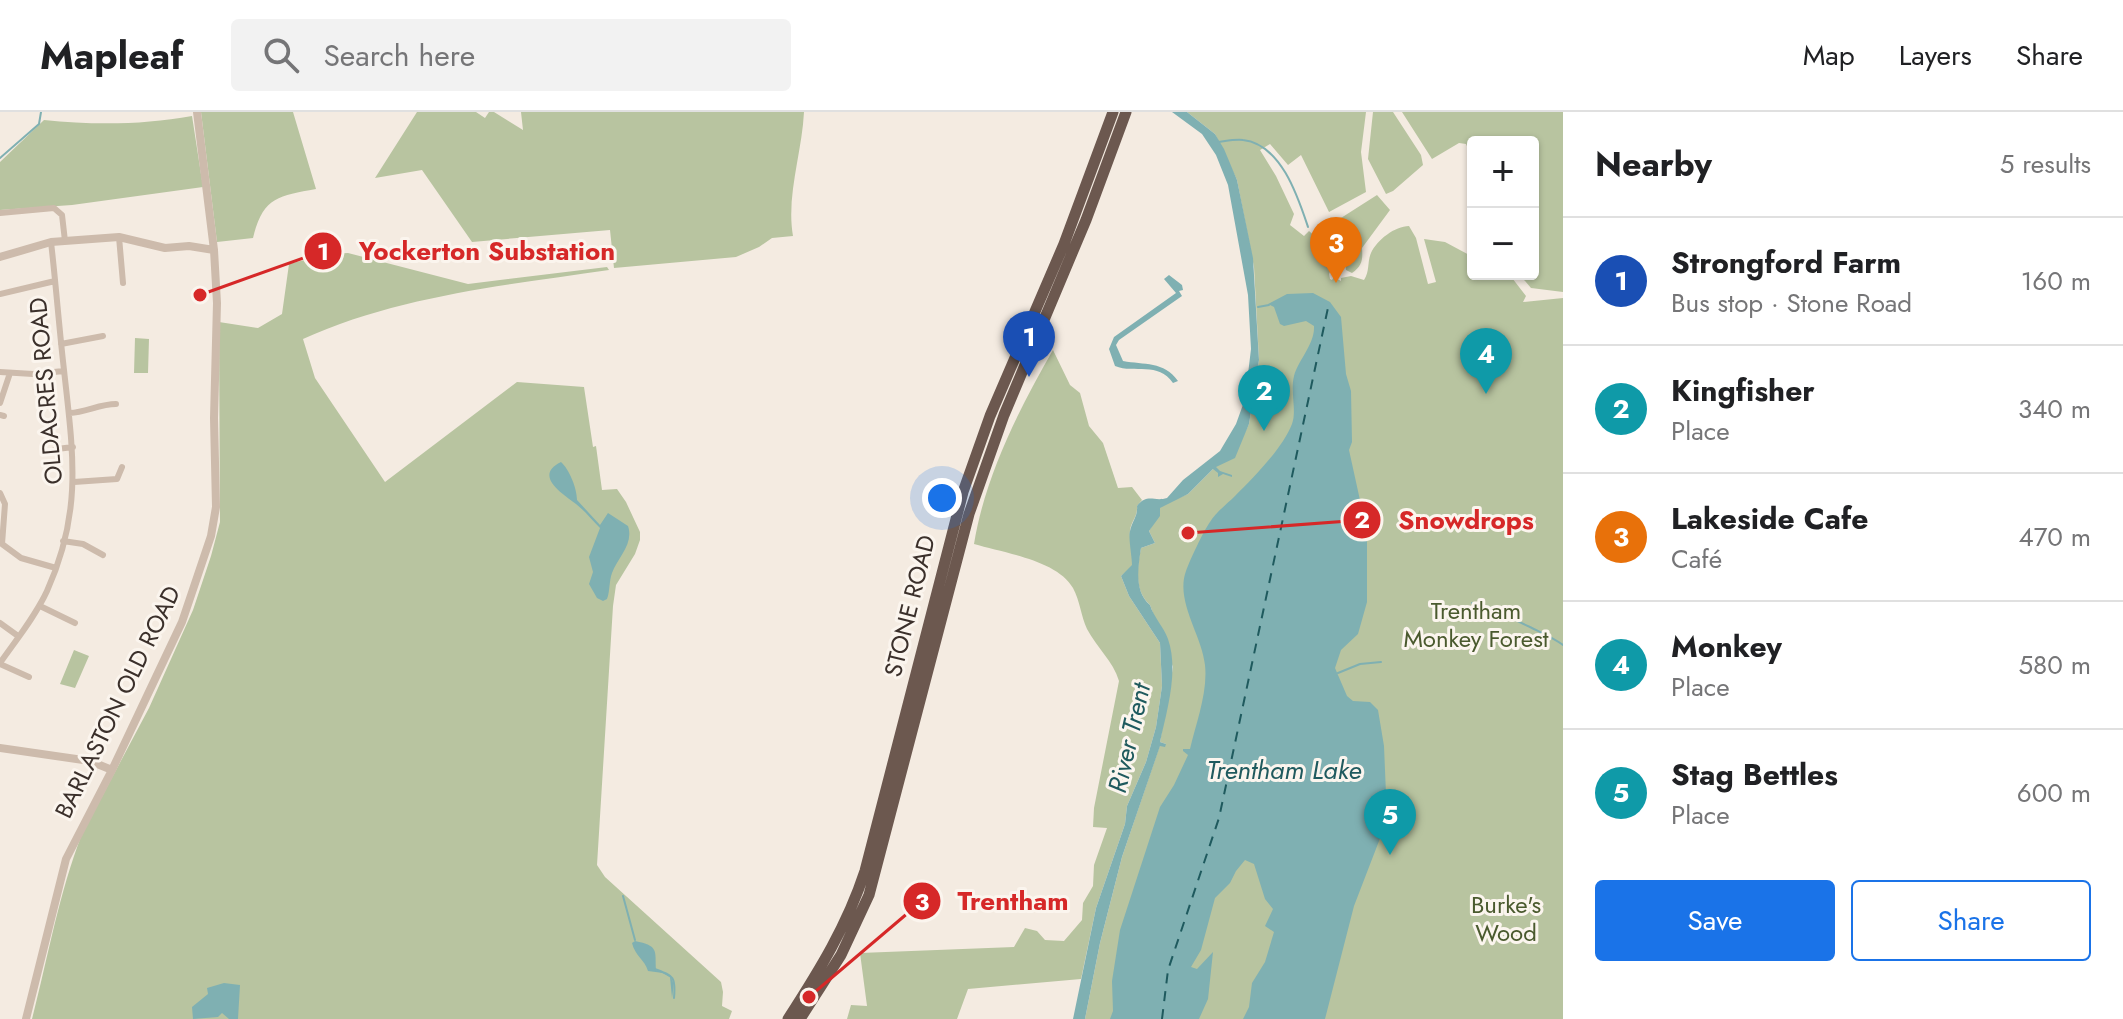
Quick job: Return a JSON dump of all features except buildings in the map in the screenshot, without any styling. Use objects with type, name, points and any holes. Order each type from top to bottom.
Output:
[{"type":"highway","name":"STONE ROAD","points":[[788,1019],[830,952],[853,907],[963,492],[990,416],[1064,244],[1113,112]]},
{"type":"highway","name":"STONE ROAD","points":[[800,1019],[841,955],[869,895],[974,499],[1004,415],[1086,220],[1126,112]]},
{"type":"street","name":"BARLASTON OLD ROAD","points":[[26,1019],[66,859],[182,622],[211,536],[216,507],[214,418],[217,303],[214,250],[197,112]]},
{"type":"street","points":[[0,213],[54,208],[62,215],[65,241]]},
{"type":"street","points":[[0,257],[51,242],[119,237],[165,248],[197,246],[214,250]]},
{"type":"street","points":[[119,237],[125,279]]},
{"type":"street","name":"OLDACRES ROAD","points":[[0,663],[40,606],[56,568],[74,482],[70,413],[51,242]]},
{"type":"street","points":[[0,294],[55,281]]},
{"type":"street","points":[[61,344],[99,339]]},
{"type":"street","points":[[0,372],[64,371]]},
{"type":"street","points":[[0,403],[10,373]]},
{"type":"street","points":[[70,413],[112,406]]},
{"type":"street","points":[[51,449],[73,447]]},
{"type":"street","points":[[74,482],[118,482],[122,467]]},
{"type":"street","points":[[0,493],[5,504],[1,545],[21,558],[56,568]]},
{"type":"street","points":[[63,541],[101,550]]},
{"type":"street","points":[[40,606],[72,619]]},
{"type":"street","points":[[0,623],[18,636]]},
{"type":"street","points":[[0,663],[26,676],[24,666]]},
{"type":"street","points":[[0,748],[90,761],[112,770]]},
{"type":"green space","points":[[201,112],[293,112],[316,189],[282,197],[267,206],[253,238],[217,242]]},
{"type":"green space","points":[[417,112],[476,112],[485,118],[489,112],[494,112],[523,130],[521,112],[804,112],[791,206],[793,236],[772,238],[736,257],[614,268],[610,230],[472,242],[422,170],[375,178]]},
{"type":"green space","points":[[1187,112],[1366,112],[1361,152],[1366,192],[1329,212],[1301,155],[1288,165],[1270,144],[1260,150],[1294,214],[1290,225],[1304,236],[1309,231],[1342,260],[1340,264],[1335,261],[1330,279],[1334,277],[1341,281],[1341,278],[1351,276],[1364,280],[1371,253],[1378,243],[1392,231],[1409,226],[1416,238],[1428,284],[1436,282],[1424,239],[1445,242],[1467,254],[1467,280],[1514,280],[1526,296],[1523,302],[1563,298],[1563,1019],[1085,1019],[1122,857],[1160,745],[1166,744],[1160,742],[1173,667],[1150,605],[1139,586],[1141,548],[1155,543],[1149,531],[1153,524],[1145,510],[1188,494],[1217,465],[1234,454],[1249,424],[1259,360],[1254,267],[1237,180],[1215,134]]},
{"type":"green space","points":[[1373,112],[1393,112],[1421,155],[1423,165],[1386,194],[1368,159]]},
{"type":"green space","points":[[1402,112],[1563,112],[1563,292],[1531,288],[1524,280],[1539,280],[1539,136],[1467,136],[1467,146],[1459,143],[1432,159]]},
{"type":"green space","points":[[192,116],[203,187],[72,205],[0,210],[0,162],[44,120],[118,123]]},
{"type":"green space","points":[[1377,195],[1390,210],[1362,248],[1361,262],[1352,273],[1346,270],[1345,258],[1359,243],[1357,236],[1349,238],[1339,231],[1332,246],[1319,232]]},
{"type":"green space","points":[[348,253],[468,284],[607,267],[609,270],[415,302],[339,324],[303,339],[315,378],[385,482],[517,382],[584,387],[602,490],[617,489],[640,532],[635,554],[616,585],[613,606],[597,865],[605,877],[721,982],[722,1006],[732,1011],[729,1019],[32,1019],[60,902],[82,834],[149,708],[193,610],[211,556],[220,522],[219,322],[258,328],[282,314],[289,264],[327,254]]},
{"type":"green space","points":[[135,338],[149,339],[148,373],[134,373]]},
{"type":"green space","points":[[1053,350],[1070,385],[1080,393],[1089,426],[1103,443],[1118,488],[1132,487],[1142,500],[1137,506],[1130,531],[1133,566],[1121,576],[1129,596],[1160,643],[1162,686],[1156,727],[1146,762],[1127,806],[1125,824],[1096,908],[1081,979],[968,989],[957,1019],[847,1019],[851,1005],[867,1006],[860,953],[1014,947],[1025,928],[1037,931],[1045,940],[1064,941],[1082,920],[1083,903],[1093,886],[1094,865],[1107,828],[1093,827],[1094,808],[1119,681],[1087,629],[1073,588],[1065,578],[1043,564],[974,544],[995,468]]},
{"type":"green space","points":[[74,650],[89,656],[75,688],[60,684]]},
{"type":"water","points":[[1172,112],[1187,112],[1215,134],[1237,180],[1253,258],[1259,360],[1249,424],[1235,458],[1216,467],[1232,477],[1223,474],[1218,477],[1213,469],[1188,494],[1160,508],[1160,516],[1149,531],[1155,543],[1141,548],[1138,571],[1141,593],[1166,635],[1171,651],[1171,690],[1160,742],[1166,744],[1165,747],[1160,746],[1122,857],[1085,1019],[1073,1019],[1096,908],[1125,824],[1127,806],[1146,762],[1156,727],[1162,686],[1160,643],[1129,596],[1121,576],[1132,565],[1131,527],[1141,502],[1167,498],[1183,480],[1220,451],[1236,424],[1245,399],[1251,349],[1248,295],[1228,185],[1216,155],[1202,134]]},
{"type":"water","points":[[1169,275],[1182,285],[1183,290],[1179,291],[1182,296],[1116,345],[1123,361],[1160,367],[1178,381],[1173,383],[1160,372],[1115,366],[1109,349],[1114,337],[1176,293],[1164,279]]},
{"type":"water","name":"Trentham Lake","points":[[1313,293],[1330,302],[1341,317],[1346,374],[1351,391],[1352,442],[1349,450],[1367,532],[1367,602],[1358,634],[1341,650],[1335,668],[1347,696],[1353,701],[1370,702],[1378,710],[1384,746],[1384,828],[1354,906],[1325,1019],[1243,1019],[1249,1007],[1252,983],[1265,962],[1274,932],[1265,926],[1273,909],[1265,899],[1254,864],[1245,860],[1230,883],[1215,898],[1201,950],[1191,967],[1197,969],[1213,952],[1208,999],[1199,1019],[1110,1019],[1120,930],[1160,807],[1188,755],[1183,749],[1190,749],[1203,697],[1205,665],[1186,606],[1186,571],[1212,518],[1267,462],[1292,424],[1294,376],[1312,339],[1314,326],[1306,321],[1284,326],[1280,324],[1274,307],[1268,304],[1287,294]]},
{"type":"water","points":[[561,462],[572,479],[577,500],[600,525],[608,513],[628,526],[627,545],[612,573],[607,599],[603,601],[597,598],[589,584],[593,572],[589,557],[600,528],[550,479],[553,467]]},
{"type":"water","points":[[635,941],[654,950],[656,970],[667,974],[670,976],[672,979],[672,998],[670,977],[648,971],[633,947]]},
{"type":"water","points":[[224,983],[240,985],[238,1019],[229,1019],[222,1013],[218,1017],[193,1019],[192,1007],[208,994],[207,988]]},
{"type":"waterway","points":[[0,158],[39,124],[41,112]]},
{"type":"waterway","points":[[1218,142],[1243,140],[1268,151],[1286,174],[1308,227]]},
{"type":"waterway","points":[[1258,307],[1269,305]]},
{"type":"waterway","points":[[1472,603],[1495,610],[1563,645]]},
{"type":"waterway","points":[[1338,673],[1360,664],[1381,662]]},
{"type":"waterway","points":[[623,896],[635,940]]},
{"type":"waterway","points":[[655,969],[672,978],[674,998]]},
{"type":"ferry route","points":[[1162,1019],[1168,970],[1219,818],[1329,303]]},
{"type":"place","name":"Lakeside Cafe","points":[[1336,283]]},
{"type":"place","name":"Yockerton Substation","points":[[200,295]]},
{"type":"place","name":"Strongford Farm","points":[[1029,377]]},
{"type":"place","name":"Monkey","points":[[1486,394]]},
{"type":"place","name":"Kingfisher","points":[[1264,431]]},
{"type":"place","name":"Snowdrops","points":[[1188,533]]},
{"type":"place","name":"Stag Bettles","points":[[1390,855]]},
{"type":"place","name":"Trentham","points":[[809,997]]},
{"type":"park label","name":"Trentham Monkey Forest","points":[[1476,625]]},
{"type":"park label","name":"Burke's Wood","points":[[1506,919]]},
{"type":"water label","name":"River Trent","points":[[1129,738]]}]
